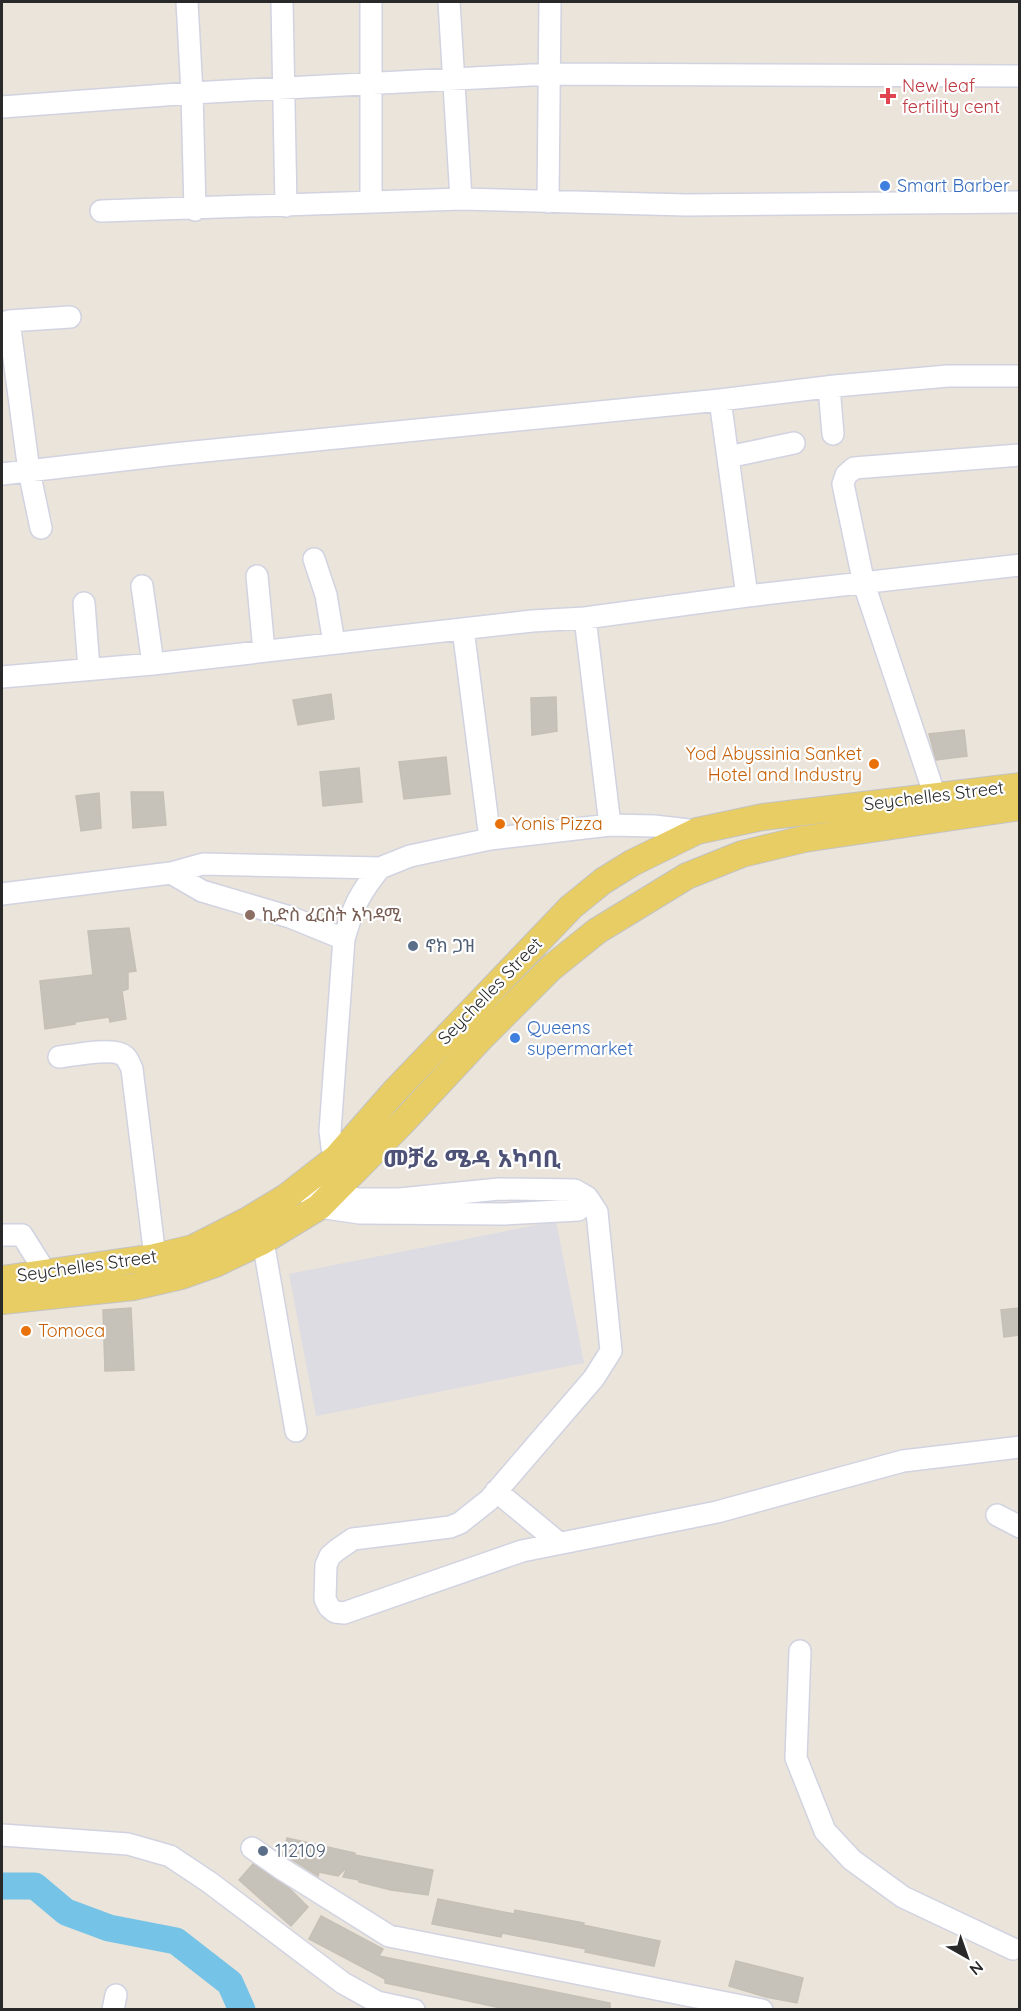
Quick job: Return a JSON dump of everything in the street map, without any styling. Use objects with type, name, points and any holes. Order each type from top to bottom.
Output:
[{"type":"main road","name":"Seychelles Street","points":[[333,1185],[394,1092],[571,907],[603,881],[632,863],[698,831],[763,817],[1020,786]]},
{"type":"main road","name":"Seychelles Street","points":[[2,1301],[133,1287],[181,1276],[215,1264],[263,1241],[333,1185],[433,1091],[482,1037],[551,968],[597,931],[687,876],[741,854],[804,839],[1020,807]]},
{"type":"main road","name":"Seychelles Street","points":[[2,1279],[155,1257],[193,1248],[248,1220],[307,1180],[333,1185]]},
{"type":"street","points":[[187,2],[195,210]]},
{"type":"street","points":[[282,2],[286,206]]},
{"type":"street","points":[[371,2],[373,83],[371,202]]},
{"type":"street","points":[[449,2],[461,199]]},
{"type":"street","points":[[548,202],[550,2]]},
{"type":"street","points":[[2,107],[192,93],[550,74],[1020,76]]},
{"type":"street","points":[[101,211],[195,210],[461,199],[686,205],[1020,202]]},
{"type":"street","points":[[41,528],[29,471],[9,321],[70,317]]},
{"type":"street","points":[[2,474],[222,449],[720,400],[829,387],[948,376],[1020,376]]},
{"type":"street","points":[[829,387],[833,434]]},
{"type":"street","points":[[720,400],[747,596]]},
{"type":"street","points":[[728,457],[794,443]]},
{"type":"street","points":[[935,796],[864,584],[843,484],[846,475],[854,468],[1020,455]]},
{"type":"street","points":[[314,559],[326,595],[334,643]]},
{"type":"street","points":[[2,676],[153,664],[532,621],[585,618],[747,596],[1020,566]]},
{"type":"street","points":[[257,576],[264,651]]},
{"type":"street","points":[[142,586],[153,664]]},
{"type":"street","points":[[84,603],[88,669]]},
{"type":"street","points":[[585,618],[610,825]]},
{"type":"street","points":[[463,629],[490,839]]},
{"type":"street","points":[[2,894],[171,873],[203,864],[380,868],[410,856],[490,839],[610,825],[654,826],[698,831]]},
{"type":"street","points":[[380,868],[362,890],[352,910],[344,939],[330,1131],[333,1185],[338,1211],[371,1214],[505,1214],[578,1210],[590,1201],[597,1212],[611,1351],[594,1378],[496,1491],[460,1523],[450,1527],[353,1539],[330,1556],[326,1565],[325,1599],[334,1612],[344,1613],[522,1551],[717,1512],[903,1461],[1020,1447]]},
{"type":"street","points":[[171,873],[202,891],[290,917],[344,939]]},
{"type":"street","points":[[59,1056],[110,1052],[128,1059],[132,1069],[155,1257]]},
{"type":"street","points":[[307,1180],[333,1185]]},
{"type":"street","points":[[2,1235],[18,1233],[22,1235],[46,1273]]},
{"type":"street","points":[[263,1241],[296,1431]]},
{"type":"street","points":[[496,1491],[560,1544]]},
{"type":"street","points":[[997,1515],[1020,1527]]},
{"type":"street","points":[[800,1651],[796,1758],[825,1830],[852,1860],[903,1897],[1012,1950]]},
{"type":"street","points":[[2,1835],[128,1844],[170,1856],[209,1882],[343,1983],[377,2002],[414,2010]]},
{"type":"street","points":[[252,1848],[389,1936],[762,2010]]},
{"type":"shaded area","points":[[556,1221],[584,1363],[316,1416],[289,1274]]},
{"type":"building","points":[[331,694],[334,719],[298,725],[293,700]]},
{"type":"building","points":[[556,697],[557,731],[532,735],[531,698]]},
{"type":"building","points":[[964,730],[967,756],[936,760],[929,734]]},
{"type":"building","points":[[446,757],[450,794],[404,799],[399,762]]},
{"type":"building","points":[[359,768],[362,802],[323,806],[320,772]]},
{"type":"building","points":[[131,792],[163,792],[166,825],[133,828]]},
{"type":"building","points":[[99,793],[101,828],[81,831],[76,796]]},
{"type":"building","points":[[129,928],[136,971],[128,972],[128,989],[122,991],[126,1019],[110,1022],[109,1017],[45,1029],[40,981],[93,975],[88,931]]},
{"type":"building","points":[[131,1308],[134,1370],[105,1371],[103,1310]]},
{"type":"building","points":[[1020,1308],[1020,1335],[1004,1337],[1001,1310]]},
{"type":"building","points":[[287,1838],[355,1853],[355,1855],[433,1870],[428,1895],[391,1890],[343,1877],[345,1869],[338,1876],[319,1872],[318,1876],[283,1854]]},
{"type":"building","points":[[253,1864],[289,1888],[308,1907],[291,1926],[239,1880]]},
{"type":"building","points":[[438,1899],[514,1914],[515,1910],[584,1923],[583,1925],[660,1941],[654,1966],[585,1952],[586,1949],[502,1933],[501,1937],[432,1924]]},
{"type":"building","points":[[321,1916],[383,1949],[379,1956],[610,2003],[610,2010],[510,2010],[385,1983],[385,1979],[309,1939]]},
{"type":"building","points":[[736,1961],[803,1978],[797,2003],[729,1986]]},
{"type":"waterway","points":[[2,1886],[35,1886],[66,1912],[109,1928],[176,1941],[230,1983],[242,2010]]},
{"type":"place","name":"New leaf fertility cent","points":[[888,96]]},
{"type":"place","name":"Smart Barber","points":[[885,186]]},
{"type":"place","name":"Yod Abyssinia Sanket Hotel and Industry","points":[[874,764]]},
{"type":"place","name":"Yonis Pizza","points":[[500,824]]},
{"type":"place","name":"ኪድስ ፈርስት አካዳሚ","points":[[250,915]]},
{"type":"place","name":"ኖክ ጋዝ","points":[[413,946]]},
{"type":"place","name":"Queens supermarket","points":[[515,1038]]},
{"type":"place","name":"Tomoca","points":[[26,1331]]},
{"type":"place","name":"112109","points":[[263,1851]]},
{"type":"district","name":"መቻሬ ሜዳ አካባቢ","points":[[472,1159]]}]
